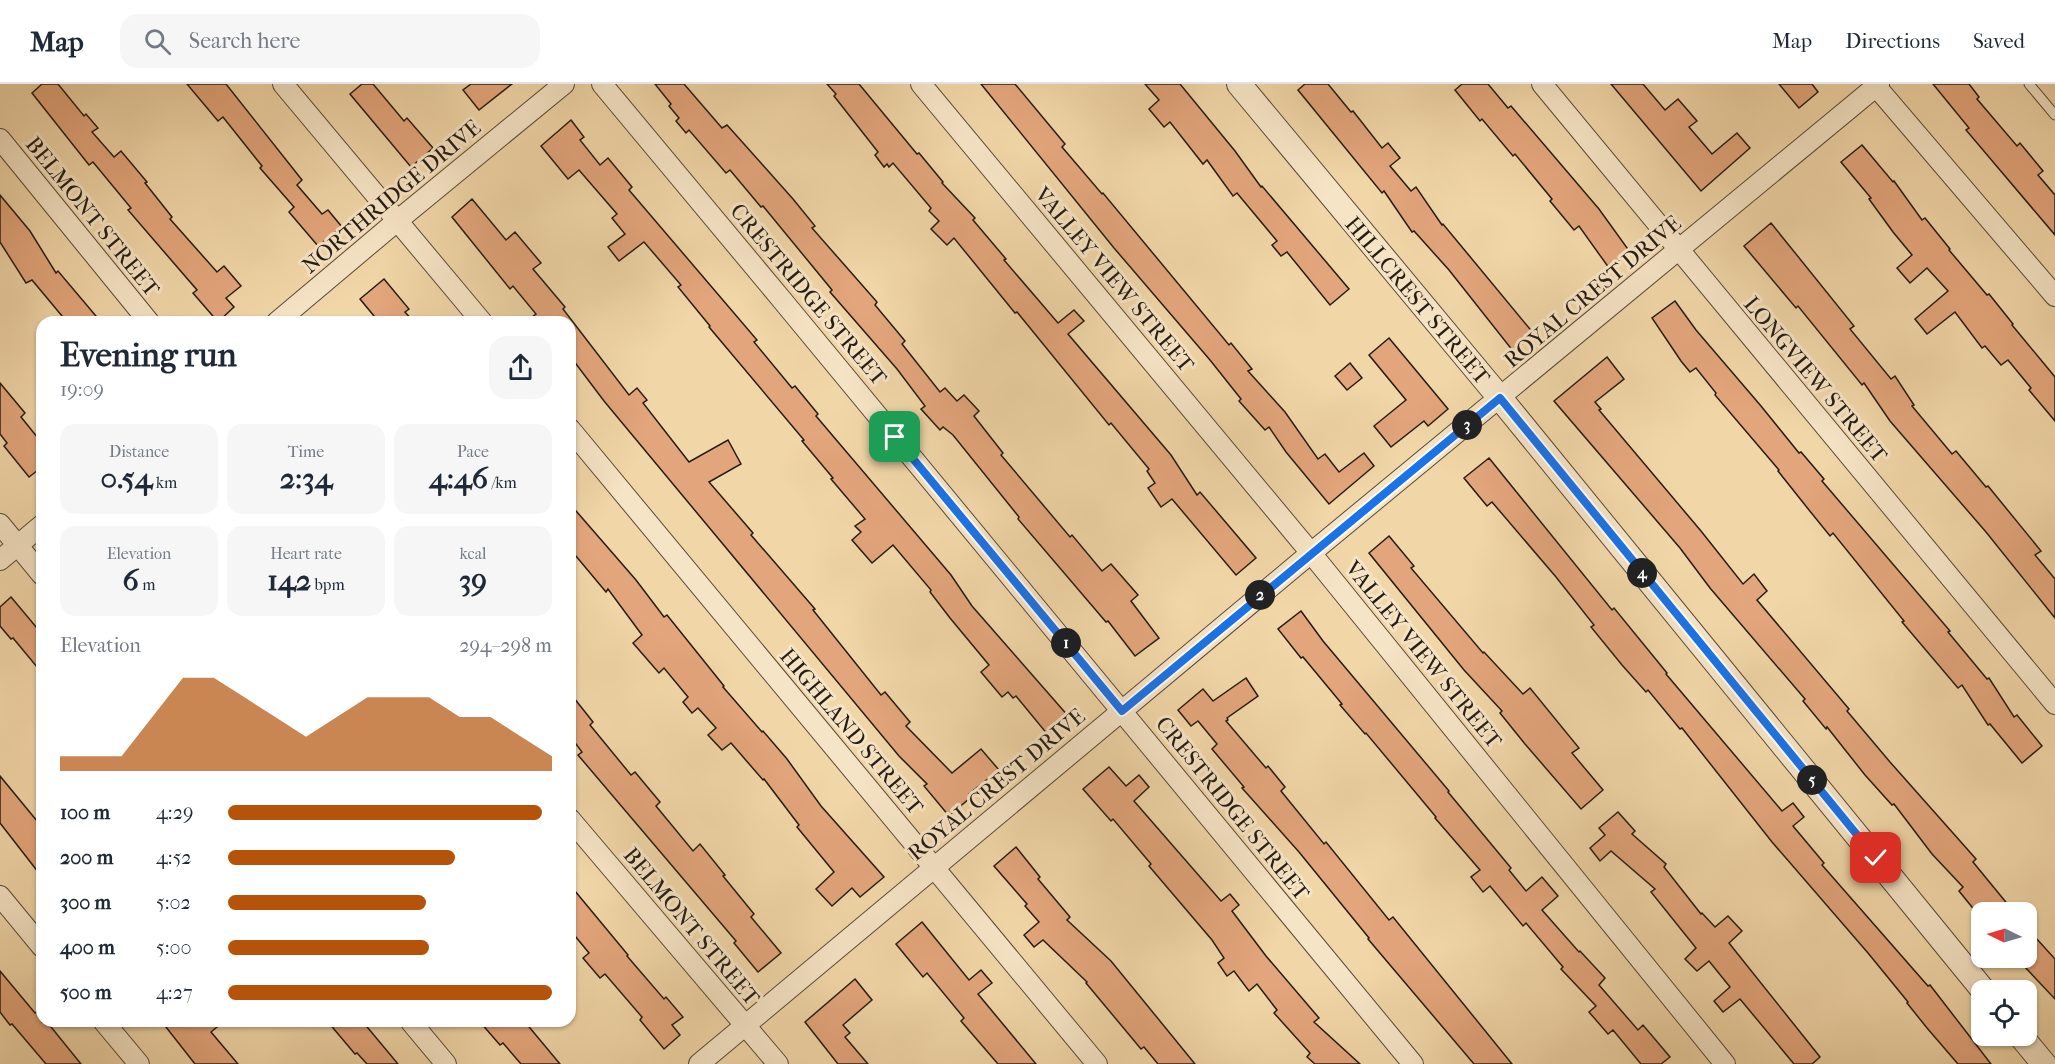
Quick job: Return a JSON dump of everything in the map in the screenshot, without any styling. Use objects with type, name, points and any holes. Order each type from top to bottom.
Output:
[{"type":"street","points":[[283,84],[477,316]]},
{"type":"street","name":"NORTHRIDGE DRIVE","points":[[284,316],[397,220],[564,84]]},
{"type":"street","name":"CRESTRIDGE STREET","points":[[602,84],[1413,1064]]},
{"type":"street","name":"VALLEY VIEW STREET","points":[[921,84],[1311,553],[1725,1064]]},
{"type":"street","name":"HILLCREST STREET","points":[[1239,84],[1500,398],[1975,980]]},
{"type":"street","name":"LONGVIEW STREET","points":[[1542,84],[2055,704]]},
{"type":"street","points":[[1876,85],[2055,296]]},
{"type":"street","name":"ROYAL CREST DRIVE","points":[[699,1064],[933,867],[1876,85]]},
{"type":"street","name":"BELMONT STREET","points":[[0,139],[144,316]]},
{"type":"street","name":"HIGHLAND STREET","points":[[576,436],[1097,1064]]},
{"type":"street","points":[[0,524],[36,568]]},
{"type":"street","points":[[0,560],[36,530]]},
{"type":"street","name":"BELMONT STREET","points":[[576,826],[778,1064]]},
{"type":"street","points":[[0,896],[36,940]]},
{"type":"street","points":[[108,1027],[139,1064]]},
{"type":"street","points":[[415,1027],[446,1064]]},
{"type":"street","points":[[2029,1046],[2044,1064]]},
{"type":"lane","points":[[2029,84],[2055,115]]},
{"type":"building","points":[[42,84],[58,84],[84,116],[86,114],[98,128],[92,132],[114,157],[121,151],[147,182],[145,183],[172,217],[170,219],[217,272],[224,266],[241,286],[226,298],[234,307],[224,316],[213,316],[193,293],[197,290],[128,210],[131,208],[93,162],[89,165],[32,93]]},
{"type":"building","points":[[187,84],[226,84],[302,180],[297,185],[322,214],[328,210],[342,227],[318,246],[289,212],[294,207],[260,168],[262,166],[223,117],[218,121]]},
{"type":"building","points":[[362,84],[373,84],[404,121],[407,118],[433,148],[411,167],[350,94]]},
{"type":"building","points":[[471,84],[512,84],[479,110],[463,90]]},
{"type":"building","points":[[655,84],[684,84],[722,128],[727,125],[793,199],[815,226],[812,228],[877,302],[875,305],[905,341],[902,344],[940,392],[945,388],[957,401],[964,395],[979,411],[974,416],[1003,453],[1001,455],[1070,537],[1072,535],[1102,571],[1111,564],[1138,595],[1131,601],[1159,638],[1135,656],[1108,621],[1106,622],[1018,519],[1019,517],[953,435],[943,427],[940,430],[921,409],[925,406],[897,369],[830,292],[832,290],[763,206],[761,207],[730,170],[726,173],[689,130],[686,133],[676,121],[679,118],[669,106],[671,104]]},
{"type":"building","points":[[827,84],[859,84],[942,183],[975,218],[973,220],[1006,259],[1004,260],[1058,323],[1074,310],[1084,321],[1068,334],[1171,455],[1197,495],[1200,492],[1256,558],[1236,575],[1172,499],[1161,507],[1148,488],[1155,483],[1147,471],[1149,469],[1111,423],[1109,425],[954,238],[947,245],[931,229],[939,221],[929,211],[931,208],[893,163],[889,167],[887,164],[884,167],[875,155],[878,152]]},
{"type":"building","points":[[981,84],[1015,84],[1065,144],[1062,147],[1229,345],[1231,343],[1252,369],[1248,371],[1285,412],[1318,459],[1325,454],[1339,472],[1364,453],[1374,466],[1329,504],[1286,452],[1269,427],[1265,430],[1239,401],[1241,399],[1210,360],[1114,248]]},
{"type":"building","points":[[1145,84],[1180,84],[1235,151],[1261,187],[1349,289],[1330,305],[1287,252],[1281,256],[1272,245],[1277,241],[1237,193],[1233,196],[1207,160],[1203,164],[1170,122],[1164,127],[1149,109],[1159,100]]},
{"type":"building","points":[[1305,84],[1328,84],[1382,148],[1388,143],[1400,158],[1390,166],[1411,191],[1416,187],[1442,225],[1534,334],[1513,351],[1449,270],[1414,231],[1412,232],[1384,191],[1382,193],[1298,90]]},
{"type":"building","points":[[1462,84],[1488,84],[1508,108],[1511,106],[1599,209],[1630,252],[1609,268],[1579,226],[1574,230],[1515,154],[1513,156],[1482,119],[1480,121],[1455,90]]},
{"type":"building","points":[[1611,84],[1643,84],[1665,110],[1678,99],[1697,121],[1689,127],[1712,154],[1737,133],[1750,148],[1701,191]]},
{"type":"building","points":[[1779,84],[1812,84],[1818,92],[1799,108]]},
{"type":"building","points":[[1933,84],[1969,84],[1979,97],[1977,99],[2017,146],[2020,143],[2043,171],[2038,175],[2055,195],[2055,235],[1966,130],[1969,128]]},
{"type":"building","points":[[571,120],[584,137],[580,140],[600,165],[608,158],[632,187],[629,190],[757,340],[754,342],[792,388],[795,386],[818,414],[816,416],[951,575],[972,606],[1069,717],[1048,735],[1016,696],[1013,698],[1008,692],[1002,697],[981,672],[989,665],[893,545],[872,563],[852,540],[861,532],[855,526],[865,519],[831,479],[833,478],[802,441],[804,440],[709,327],[678,287],[681,285],[644,242],[619,261],[608,247],[625,234],[612,218],[617,214],[579,170],[568,179],[541,146]]},
{"type":"building","points":[[1862,145],[1894,181],[1922,220],[1925,218],[1949,250],[1987,295],[1989,294],[2055,377],[2055,421],[2008,360],[2001,365],[1985,346],[1982,348],[1955,312],[1927,334],[1915,319],[1948,291],[1927,268],[1910,283],[1897,268],[1912,255],[1869,199],[1871,198],[1841,162]]},
{"type":"building","points":[[0,195],[30,231],[56,273],[58,271],[96,316],[62,316],[32,280],[26,283],[0,242]]},
{"type":"building","points":[[472,199],[506,240],[515,232],[541,263],[533,269],[565,307],[563,309],[568,316],[533,316],[536,314],[513,286],[510,289],[452,217]]},
{"type":"building","points":[[1771,223],[1854,326],[1850,329],[1891,379],[1895,376],[1914,405],[1912,406],[1952,454],[1956,451],[1986,487],[1988,486],[2041,551],[2035,555],[2055,579],[2055,618],[1986,532],[1890,421],[1864,383],[1862,385],[1798,306],[1796,308],[1744,246]]},
{"type":"building","points":[[384,279],[409,309],[405,312],[409,316],[374,316],[360,299]]},
{"type":"building","points":[[1675,301],[1696,330],[1799,453],[1801,452],[1824,479],[1822,481],[1950,631],[1948,632],[1987,679],[1989,678],[2014,717],[2017,715],[2042,746],[2022,763],[1990,724],[1988,725],[1962,685],[1958,688],[1902,622],[1904,621],[1833,533],[1830,536],[1779,470],[1715,395],[1716,393],[1696,368],[1690,372],[1681,361],[1652,318]]},
{"type":"building","points":[[576,326],[629,395],[637,388],[647,400],[643,403],[689,462],[728,440],[741,464],[709,482],[815,609],[813,610],[881,695],[885,692],[910,722],[906,726],[952,773],[981,749],[999,770],[969,794],[971,797],[949,816],[924,786],[927,784],[899,756],[604,401],[576,364]]},
{"type":"building","points":[[1389,338],[1448,409],[1428,426],[1424,421],[1391,447],[1374,426],[1406,400],[1369,355]]},
{"type":"building","points":[[1607,357],[1624,379],[1595,402],[1601,409],[1599,410],[1743,584],[1754,574],[1767,591],[1757,600],[1849,709],[1847,711],[1890,762],[1976,859],[1973,862],[2006,902],[1971,902],[1971,906],[1959,891],[1963,887],[1932,854],[1894,804],[1892,805],[1865,775],[1827,727],[1826,729],[1803,701],[1805,699],[1710,588],[1680,548],[1554,401]]},
{"type":"building","points":[[1350,363],[1362,378],[1347,390],[1335,376]]},
{"type":"building","points":[[0,383],[25,413],[21,417],[36,436],[36,472],[29,477],[4,446],[7,443],[0,434]]},
{"type":"building","points":[[1489,458],[1612,610],[1614,608],[1666,674],[1782,811],[1793,803],[1804,817],[1793,826],[1824,863],[1822,865],[1928,986],[1930,985],[1971,1038],[1971,1046],[1977,1046],[1991,1064],[1958,1064],[1868,953],[1772,842],[1682,728],[1680,729],[1648,690],[1646,692],[1622,665],[1591,627],[1594,625],[1556,577],[1492,502],[1487,506],[1464,478]]},
{"type":"building","points":[[576,511],[636,580],[664,617],[667,615],[723,687],[787,759],[821,806],[884,877],[860,897],[852,888],[832,906],[816,889],[834,872],[797,827],[799,825],[764,779],[731,743],[722,750],[708,735],[716,728],[698,708],[692,713],[683,702],[688,697],[664,668],[659,673],[633,643],[642,635],[608,589],[606,592],[576,556]]},
{"type":"building","points":[[1389,536],[1414,566],[1411,568],[1483,653],[1523,694],[1530,688],[1579,748],[1572,753],[1603,790],[1581,809],[1369,553]]},
{"type":"building","points":[[11,597],[36,627],[36,666],[0,626],[0,607]]},
{"type":"building","points":[[1301,611],[1323,641],[1511,868],[1509,870],[1526,891],[1542,877],[1558,896],[1542,910],[1605,978],[1599,985],[1638,1030],[1643,1025],[1670,1057],[1661,1064],[1641,1064],[1613,1030],[1608,1034],[1589,1012],[1596,1006],[1561,969],[1563,967],[1526,923],[1523,926],[1490,886],[1483,892],[1471,877],[1480,870],[1278,629]]},
{"type":"building","points":[[1246,678],[1258,696],[1226,721],[1285,787],[1281,791],[1324,844],[1326,842],[1389,920],[1393,917],[1512,1064],[1474,1064],[1368,939],[1299,852],[1242,788],[1244,787],[1212,749],[1217,744],[1198,721],[1191,726],[1178,710],[1203,689],[1213,701]]},
{"type":"building","points":[[576,701],[593,722],[590,725],[631,775],[635,772],[660,802],[656,806],[693,851],[700,844],[754,914],[751,917],[781,953],[758,972],[734,943],[736,941],[578,755],[582,752],[576,744]]},
{"type":"building","points":[[1109,767],[1126,786],[1139,775],[1149,787],[1134,801],[1221,901],[1230,894],[1239,905],[1232,911],[1266,956],[1319,1018],[1314,1022],[1360,1064],[1315,1064],[1307,1057],[1310,1053],[1274,1013],[1277,1010],[1257,984],[1249,991],[1234,971],[1227,976],[1218,963],[1224,958],[1212,940],[1149,866],[1151,864],[1113,819],[1111,821],[1083,789]]},
{"type":"building","points":[[0,776],[36,820],[36,869],[0,823]]},
{"type":"building","points":[[1618,812],[1635,831],[1632,834],[1666,864],[1664,867],[1701,914],[1715,927],[1728,916],[1742,931],[1729,943],[1820,1057],[1812,1064],[1794,1064],[1740,999],[1723,1012],[1714,1001],[1730,987],[1709,961],[1697,971],[1685,959],[1696,948],[1651,892],[1655,889],[1611,851],[1600,861],[1590,848],[1605,835],[1599,828]]},
{"type":"building","points":[[1016,847],[1040,877],[1038,879],[1070,917],[1067,920],[1111,961],[1195,1064],[1158,1064],[1144,1047],[1141,1049],[1087,982],[1043,940],[1034,947],[1024,935],[1039,922],[1025,906],[1027,904],[994,866]]},
{"type":"building","points":[[576,892],[627,956],[664,999],[666,997],[683,1017],[672,1025],[680,1035],[664,1049],[640,1020],[642,1017],[605,974],[600,978],[583,958],[589,953],[576,937]]},
{"type":"building","points":[[922,922],[969,980],[981,970],[992,983],[978,994],[1036,1064],[998,1064],[961,1021],[964,1018],[927,973],[923,977],[896,944]]},
{"type":"building","points":[[2037,939],[2055,959],[2055,999],[2026,968],[2037,968]]},
{"type":"building","points":[[0,971],[36,1012],[36,1027],[51,1027],[81,1064],[46,1064],[0,1012]]},
{"type":"building","points":[[855,979],[872,1000],[843,1025],[850,1033],[845,1037],[868,1064],[838,1064],[805,1022]]},
{"type":"building","points":[[166,1027],[217,1027],[211,1032],[238,1064],[195,1064]]},
{"type":"building","points":[[332,1027],[367,1027],[398,1064],[367,1064],[357,1053],[355,1054]]},
{"type":"building","points":[[484,1027],[529,1027],[560,1064],[521,1064],[503,1043],[500,1045]]},
{"type":"route","points":[[895,437],[1122,711],[1500,398],[1876,858]]}]
